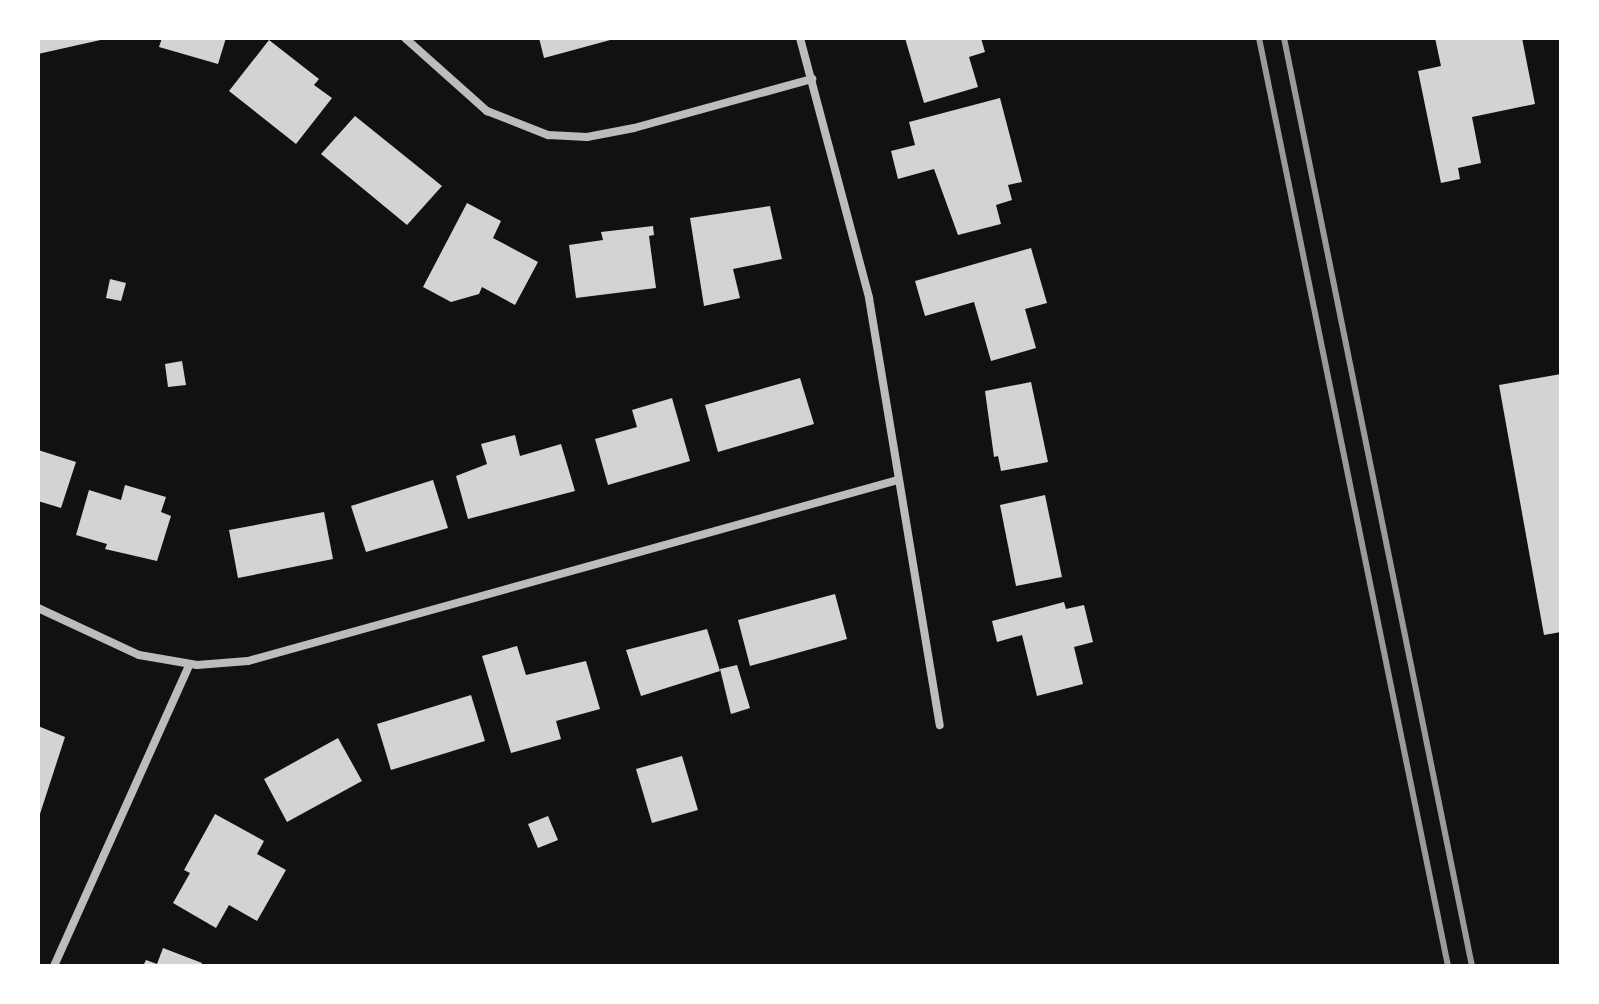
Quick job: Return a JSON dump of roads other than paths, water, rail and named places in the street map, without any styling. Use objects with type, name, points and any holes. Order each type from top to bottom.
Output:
[{"type":"street","points":[[405,38],[487,111],[548,135],[587,137],[634,128],[812,79]]},
{"type":"street","points":[[800,38],[861,264],[940,725]]},
{"type":"street","points":[[38,608],[127,651],[189,665],[283,653],[898,480]]},
{"type":"street","points":[[54,966],[189,665]]},
{"type":"railway","points":[[1259,38],[1448,966]]},
{"type":"railway","points":[[1284,38],[1472,966]]}]
